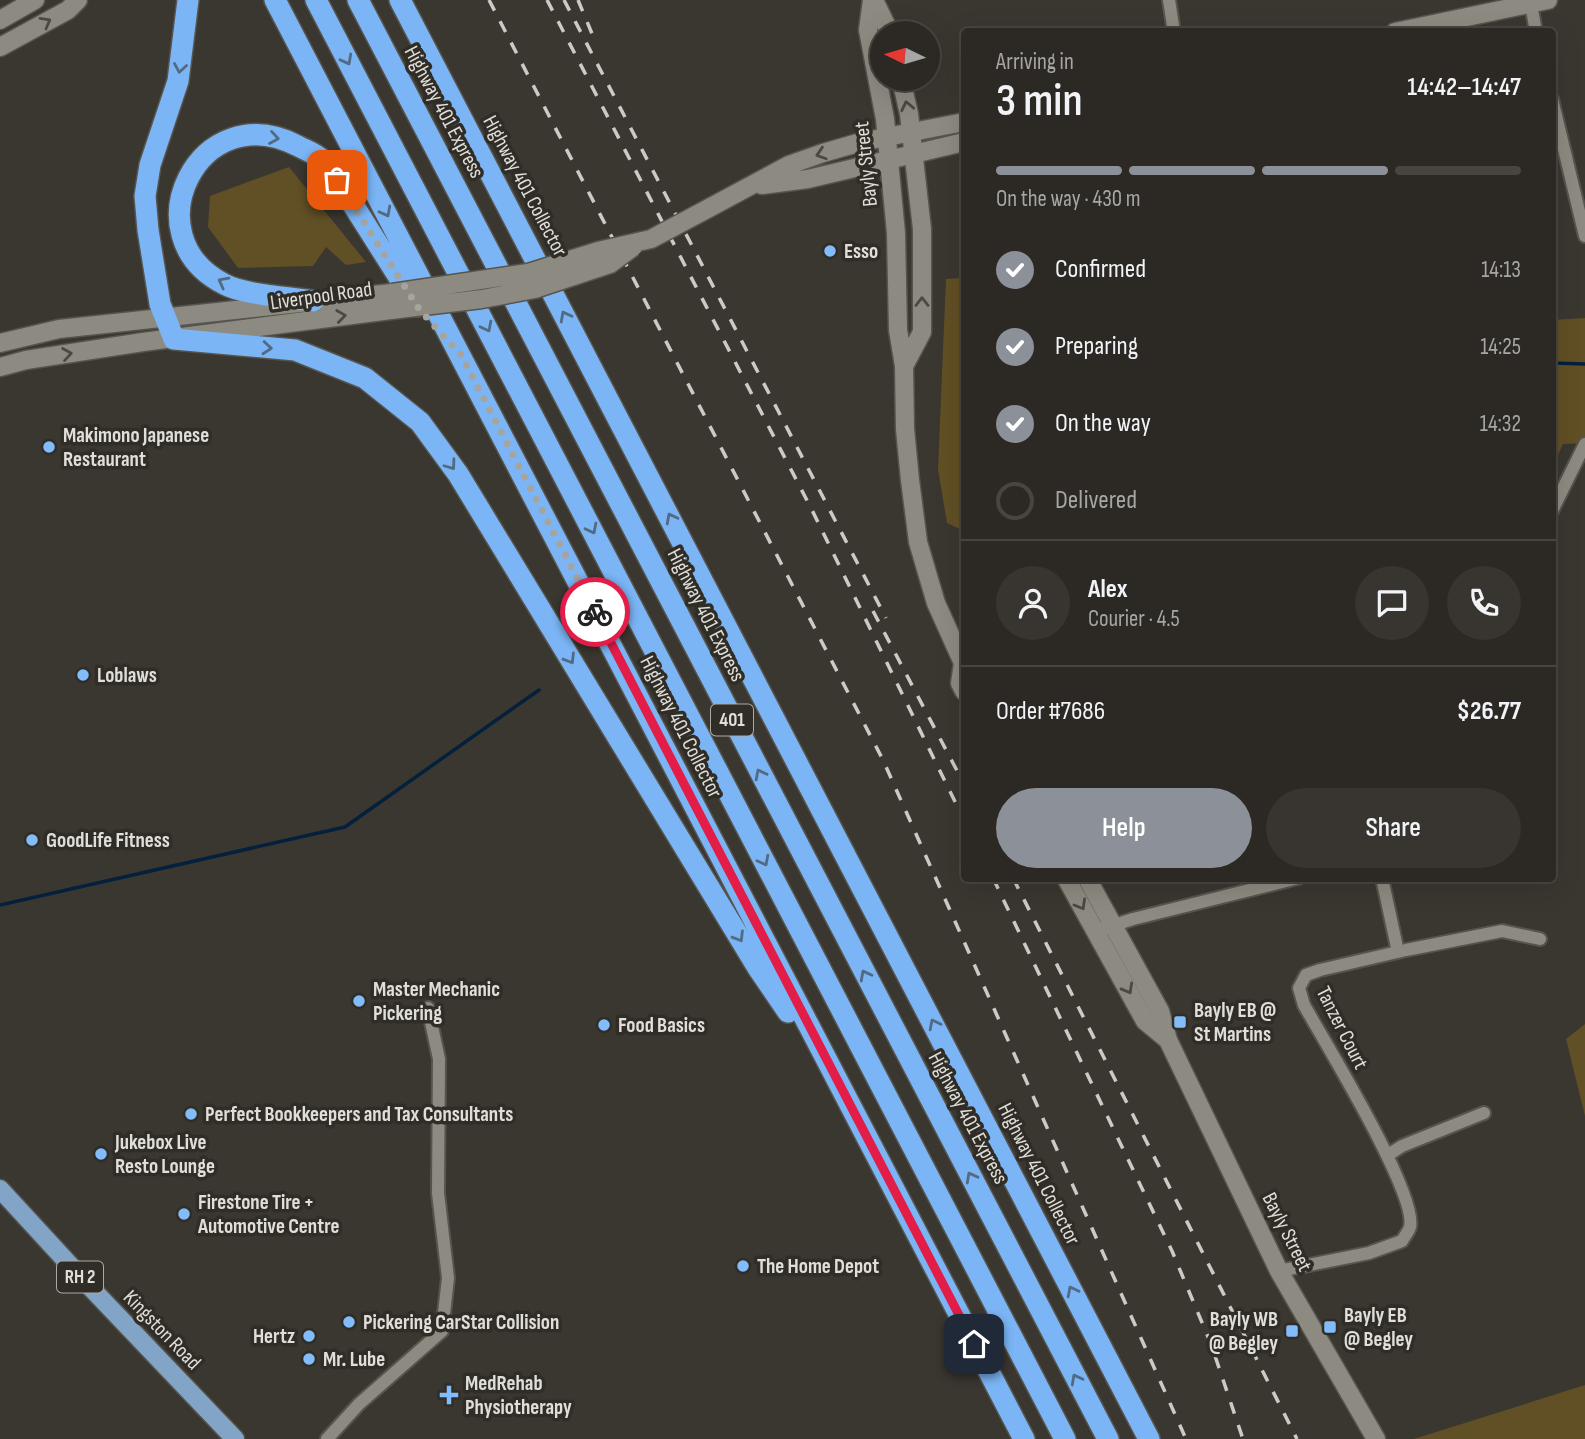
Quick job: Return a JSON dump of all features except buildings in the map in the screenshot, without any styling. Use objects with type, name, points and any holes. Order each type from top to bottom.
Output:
[{"type":"highway","points":[[188,0],[178,81],[150,165],[145,196],[160,304],[177,347],[295,350],[365,378],[420,422],[458,474],[758,968],[814,1049],[850,1108]]},
{"type":"highway","name":"Highway 401 Collector","points":[[275,0],[1024,1439]]},
{"type":"highway","name":"401","points":[[316,0],[1065,1439]]},
{"type":"highway","name":"Highway 401 Express","points":[[358,0],[1108,1439]]},
{"type":"highway","name":"Highway 401 Collector","points":[[400,0],[1149,1439]]},
{"type":"highway","points":[[313,300],[232,288],[208,274],[188,251],[181,228],[180,194],[198,159],[218,145],[246,135],[282,138],[319,158],[337,180],[419,309],[461,355]]},
{"type":"main road","points":[[0,20],[35,0]]},
{"type":"main road","points":[[0,47],[68,10],[78,0]]},
{"type":"main road","name":"Bayly Street","points":[[873,0],[886,21]]},
{"type":"main road","name":"Bayly Street","points":[[873,0],[868,30],[887,138],[897,233],[898,330],[904,366],[905,429],[918,542],[936,603],[961,657]]},
{"type":"main road","points":[[1414,28],[1549,0]]},
{"type":"main road","name":"Bayly Street","points":[[903,91],[914,154],[922,229],[922,332],[904,366]]},
{"type":"main road","name":"Liverpool Road","points":[[0,343],[60,329],[313,300],[482,299],[535,289],[610,264],[639,243],[801,161],[861,142],[961,123]]},
{"type":"main road","name":"Liverpool Road","points":[[754,186],[808,179],[961,143]]},
{"type":"main road","name":"Liverpool Road","points":[[0,367],[39,358],[177,347],[396,301]]},
{"type":"main road","name":"Bayly Street","points":[[1069,882],[1160,1011],[1168,1040],[1279,1271],[1376,1439]]},
{"type":"main road","name":"Bayly Street","points":[[1088,882],[1104,928]]},
{"type":"main road","name":"Kingston Road","points":[[0,1189],[235,1439]]},
{"type":"street","points":[[1169,0],[1173,28]]},
{"type":"street","points":[[1531,4],[1535,28]]},
{"type":"street","points":[[1556,112],[1580,193],[1585,236]]},
{"type":"street","points":[[1556,503],[1585,444]]},
{"type":"street","points":[[1104,928],[1282,882]]},
{"type":"street","points":[[1383,882],[1398,952]]},
{"type":"street","name":"Tanzer Court","points":[[1279,1271],[1369,1253],[1402,1241],[1410,1227],[1409,1210],[1388,1155],[1304,1005],[1299,988],[1306,975],[1398,952],[1502,931],[1540,939]]},
{"type":"street","points":[[327,1439],[359,1404],[442,1331],[448,1278],[438,1193],[439,1059],[428,1007]]},
{"type":"street","points":[[1388,1155],[1402,1146],[1484,1113]]},
{"type":"shaded area","points":[[289,167],[366,262],[346,265],[326,247],[313,266],[238,268],[208,227],[210,196]]},
{"type":"shaded area","points":[[961,278],[961,530],[947,523],[938,469],[946,279]]},
{"type":"shaded area","points":[[1585,318],[1585,443],[1563,444],[1556,459],[1556,320]]},
{"type":"shaded area","points":[[1585,1024],[1585,1116],[1566,1039]]},
{"type":"shaded area","points":[[1585,1385],[1585,1439],[1414,1439]]},
{"type":"waterway","points":[[1556,363],[1585,364]]},
{"type":"waterway","points":[[0,905],[345,827],[539,690]]},
{"type":"railway","points":[[489,0],[883,760],[1186,1439]]},
{"type":"railway","points":[[547,0],[812,510],[961,814]]},
{"type":"railway","points":[[564,0],[886,618]]},
{"type":"railway","points":[[578,0],[593,36]]},
{"type":"railway","points":[[873,611],[961,778]]},
{"type":"railway","points":[[995,882],[1172,1251],[1211,1344],[1243,1439]]},
{"type":"railway","points":[[1015,882],[1297,1439]]},
{"type":"way so far","points":[[337,180],[419,309],[461,355],[595,612]]},
{"type":"place","name":"Esso","points":[[830,251]]},
{"type":"place","name":"Makimono Japanese Restaurant","points":[[49,447]]},
{"type":"place","name":"Loblaws","points":[[83,675]]},
{"type":"place","name":"GoodLife Fitness","points":[[32,840]]},
{"type":"place","name":"Master Mechanic Pickering","points":[[359,1001]]},
{"type":"place","name":"Bayly EB @ St Martins","points":[[1180,1022]]},
{"type":"place","name":"Food Basics","points":[[604,1025]]},
{"type":"place","name":"Perfect Bookkeepers and Tax Consultants","points":[[191,1114]]},
{"type":"place","name":"Jukebox Live Resto Lounge","points":[[101,1154]]},
{"type":"place","name":"Firestone Tire + Automotive Centre","points":[[184,1214]]},
{"type":"place","name":"The Home Depot","points":[[743,1266]]},
{"type":"place","name":"Pickering CarStar Collision","points":[[349,1322]]},
{"type":"place","name":"Bayly EB @ Begley","points":[[1330,1327]]},
{"type":"place","name":"Bayly WB @ Begley","points":[[1292,1331]]},
{"type":"place","name":"Hertz","points":[[309,1336]]},
{"type":"place","name":"Mr. Lube","points":[[309,1359]]},
{"type":"place","name":"MedRehab Physiotherapy","points":[[449,1395]]},
{"type":"route","points":[[595,612],[974,1344]]}]
